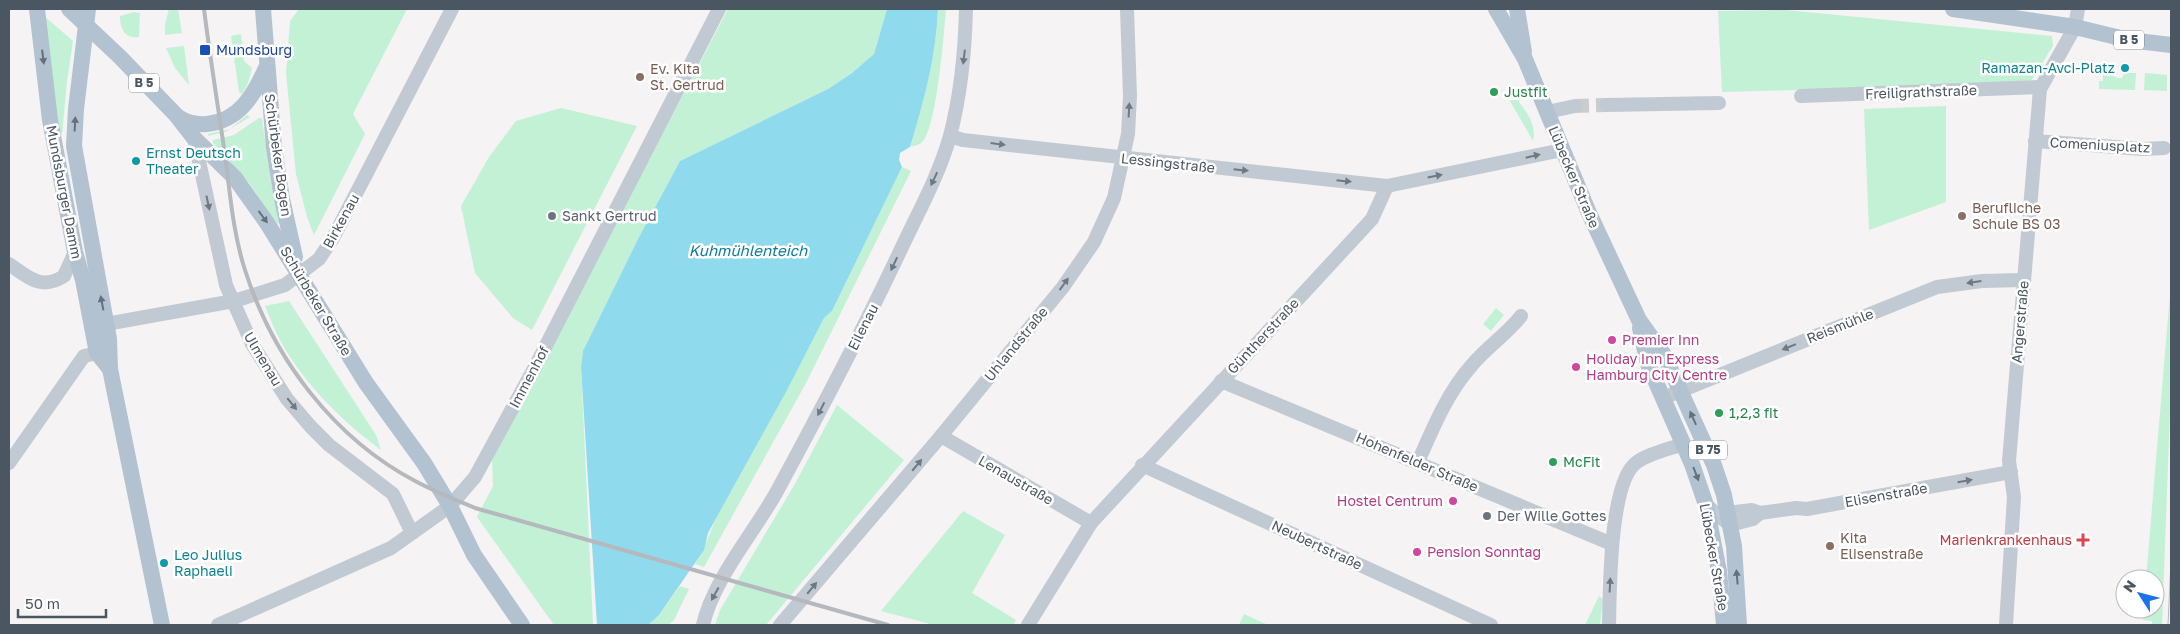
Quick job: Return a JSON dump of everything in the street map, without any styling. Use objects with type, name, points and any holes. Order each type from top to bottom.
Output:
[{"type":"main road","name":"Mundsburger Damm","points":[[37,9],[50,120],[76,252],[97,353],[110,369]]},
{"type":"main road","name":"Schürbeker Straße","points":[[69,9],[87,16],[176,115],[194,138],[235,178],[300,274],[366,383],[424,463],[450,506],[474,555],[522,625]]},
{"type":"main road","name":"Lübecker Straße","points":[[1496,9],[1525,59],[1589,213],[1639,320],[1664,355],[1714,465],[1735,556],[1739,625]]},
{"type":"main road","name":"Lübecker Straße","points":[[1517,9],[1525,59]]},
{"type":"main road","name":"B 5","points":[[1953,9],[2075,27],[2129,40],[2171,46]]},
{"type":"main road","name":"Schürbeker Bogen","points":[[265,10],[269,108],[275,156],[283,208],[300,274]]},
{"type":"main road","name":"Mundsburger Damm","points":[[87,16],[76,109],[74,146],[109,340],[110,369],[162,625]]},
{"type":"main road","name":"Schürbeker Bogen","points":[[176,115],[194,124],[215,123],[230,117],[242,108],[255,92],[268,65]]},
{"type":"main road","name":"Lübecker Straße","points":[[1639,320],[1648,364],[1684,444],[1706,505],[1719,571],[1724,625]]},
{"type":"street","name":"Birkenau","points":[[106,324],[234,301],[285,285],[319,258],[334,238],[452,9]]},
{"type":"street","name":"Immenhof","points":[[218,625],[391,548],[450,506],[475,478],[525,386],[719,9]]},
{"type":"street","name":"Eilenau","points":[[703,625],[712,599],[774,497],[876,301],[941,164],[950,136],[965,53],[966,9]]},
{"type":"street","name":"Uhlandstraße","points":[[780,625],[941,436],[1063,287],[1094,242],[1114,198],[1128,134],[1130,96],[1127,9]]},
{"type":"street","points":[[2075,27],[2078,9]]},
{"type":"street","name":"Angerstraße","points":[[2006,625],[2014,497],[2009,461],[2040,87],[2075,27]]},
{"type":"street","name":"Freiligrathstraße","points":[[1801,96],[2040,87]]},
{"type":"street","points":[[1606,105],[1719,103]]},
{"type":"street","points":[[1547,112],[1575,106]]},
{"type":"street","name":"Lessingstraße","points":[[950,136],[963,140],[1387,186]]},
{"type":"street","name":"Ulmenau","points":[[194,138],[226,285],[252,344],[288,399],[329,446],[393,494],[412,533]]},
{"type":"street","name":"Comeniusplatz","points":[[2036,141],[2143,149],[2164,148]]},
{"type":"street","points":[[1387,186],[1562,150]]},
{"type":"street","name":"Güntherstraße","points":[[1028,625],[1090,523],[1372,219],[1387,186]]},
{"type":"street","points":[[9,264],[33,280],[45,284],[63,277],[76,252]]},
{"type":"street","name":"Reismühle","points":[[1663,398],[1937,287],[1982,281],[2023,280]]},
{"type":"street","points":[[1418,462],[1443,406],[1462,377],[1474,363],[1513,327],[1521,316]]},
{"type":"street","points":[[9,463],[14,445],[84,356],[97,353]]},
{"type":"street","name":"Hohenfelder Straße","points":[[1221,380],[1612,544]]},
{"type":"street","name":"Lenaustraße","points":[[941,436],[1090,523]]},
{"type":"street","points":[[1608,625],[1612,544],[1621,488],[1633,466],[1651,456],[1684,444]]},
{"type":"street","name":"Neubertstraße","points":[[1142,465],[1492,625]]},
{"type":"street","name":"Elisenstraße","points":[[1728,519],[1752,510],[1760,513],[1796,508],[1807,509],[2011,472]]},
{"type":"street","points":[[1706,505],[1728,519]]},
{"type":"green space","points":[[169,9],[178,9],[182,33],[165,35],[165,25]]},
{"type":"green space","points":[[299,9],[407,9],[353,114],[365,134],[314,235],[307,217],[296,174],[286,73],[290,21]]},
{"type":"green space","points":[[728,9],[887,9],[874,54],[852,73],[828,89],[680,161],[638,239],[583,351],[581,367],[593,625],[554,625],[477,517],[493,486],[492,460]]},
{"type":"green space","points":[[938,9],[946,9],[935,101],[927,135],[920,144],[910,147],[928,79],[935,44]]},
{"type":"green space","points":[[1786,10],[2052,36],[2053,46],[2029,84],[1722,92],[1718,11]]},
{"type":"green space","points":[[134,12],[140,13],[139,37],[126,34],[121,25],[120,16]]},
{"type":"green space","points":[[44,16],[73,41],[62,135],[60,134],[50,78]]},
{"type":"green space","points":[[241,34],[244,61],[252,68],[248,83],[242,94],[239,92],[231,36]]},
{"type":"green space","points":[[184,46],[189,85],[175,68],[166,48]]},
{"type":"green space","points":[[2105,67],[2112,69],[2112,75],[2117,78],[2122,78],[2125,73],[2136,73],[2135,90],[2099,89],[2099,81],[2103,81],[2103,70]]},
{"type":"green space","points":[[2145,73],[2167,75],[2167,91],[2144,90]]},
{"type":"green space","points":[[1517,99],[1532,124],[1533,141],[1510,101]]},
{"type":"green space","points":[[1946,106],[1946,202],[1869,230],[1864,109]]},
{"type":"green space","points":[[561,108],[637,126],[532,330],[513,318],[475,273],[461,206],[489,157],[516,121]]},
{"type":"green space","points":[[247,115],[250,117],[230,129]]},
{"type":"green space","points":[[259,118],[262,118],[271,182],[281,224],[276,223],[249,183],[213,143],[213,140],[234,135]]},
{"type":"green space","points":[[230,129],[225,132],[208,136],[208,134]]},
{"type":"green space","points":[[902,167],[911,171],[806,383],[704,567],[695,564],[721,509],[824,318],[832,311]]},
{"type":"green space","points":[[2171,282],[2171,385],[2164,569],[2147,569]]},
{"type":"green space","points":[[289,301],[376,435],[381,450],[352,427],[325,401],[291,358],[279,338],[265,306]]},
{"type":"green space","points":[[1496,308],[1504,315],[1491,331],[1483,324]]},
{"type":"green space","points":[[837,405],[904,460],[766,625],[715,625],[720,610],[796,482]]},
{"type":"green space","points":[[963,511],[1005,535],[972,593],[1016,620],[1013,625],[934,625],[881,611]]},
{"type":"green space","points":[[680,586],[689,589],[674,620],[668,625],[648,625],[659,615]]},
{"type":"green space","points":[[1599,596],[1603,599],[1600,625],[1585,625]]},
{"type":"green space","points":[[1244,614],[1268,625],[1239,625]]},
{"type":"green space","points":[[2162,619],[2162,625],[2152,625],[2152,621],[2143,620]]},
{"type":"water","name":"Kuhmühlenteich","points":[[887,9],[938,9],[935,44],[928,79],[910,147],[900,153],[899,160],[902,167],[832,311],[824,318],[786,392],[708,533],[704,550],[659,615],[648,625],[597,625],[581,367],[583,351],[638,239],[680,161],[828,89],[852,73],[874,54]]},
{"type":"tunnel","points":[[1575,106],[1606,105]]},
{"type":"tram line","points":[[2168,625],[2171,561]]},
{"type":"railway","points":[[204,9],[232,213],[245,270],[257,303],[272,334],[290,364],[310,393],[333,419],[359,443],[387,464],[417,482],[475,508],[888,625]]},
{"type":"place","name":"Mundsburg","points":[[205,50]]},
{"type":"place","name":"Ramazan-Avci-Platz","points":[[2125,68]]},
{"type":"place","name":"Ev. Kita St. Gertrud","points":[[640,77]]},
{"type":"place","name":"Justfit","points":[[1494,92]]},
{"type":"place","name":"Ernst Deutsch Theater","points":[[136,161]]},
{"type":"place","name":"Sankt Gertrud","points":[[552,216]]},
{"type":"place","name":"Berufliche Schule BS 03","points":[[1962,216]]},
{"type":"place","name":"Premier Inn","points":[[1612,340]]},
{"type":"place","name":"Holiday Inn Express Hamburg City Centre","points":[[1576,367]]},
{"type":"place","name":"1,2,3 fit","points":[[1719,413]]},
{"type":"place","name":"McFit","points":[[1553,462]]},
{"type":"place","name":"Hostel Centrum","points":[[1453,501]]},
{"type":"place","name":"Der Wille Gottes","points":[[1487,516]]},
{"type":"place","name":"Marienkrankenhaus","points":[[2083,540]]},
{"type":"place","name":"Kita Elisenstraße","points":[[1830,546]]},
{"type":"place","name":"Pension Sonntag","points":[[1417,552]]},
{"type":"place","name":"Leo Julius Raphaeli","points":[[164,563]]}]
